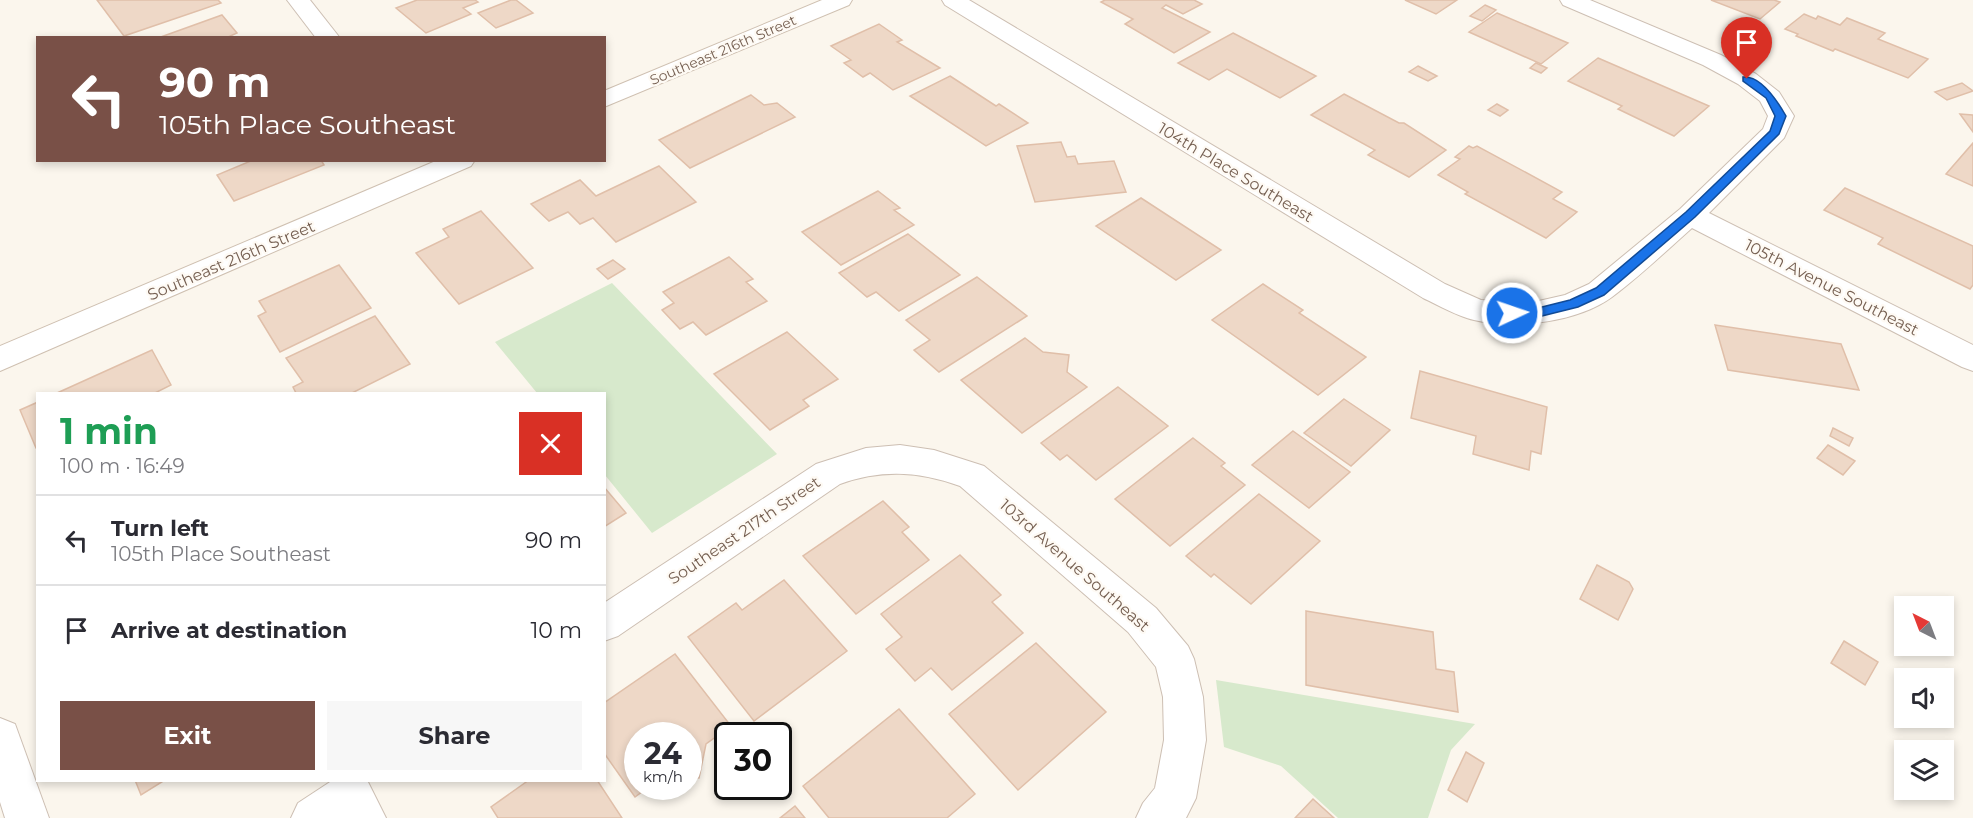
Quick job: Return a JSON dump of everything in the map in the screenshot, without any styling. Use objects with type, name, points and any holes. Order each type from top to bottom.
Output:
[{"type":"street","points":[[298,0],[327,36]]},
{"type":"street","name":"Southeast 216th Street","points":[[606,99],[842,0]]},
{"type":"street","name":"104th Place Southeast","points":[[953,0],[1434,291],[1477,310],[1530,314],[1573,304],[1600,291],[1690,215],[1775,132],[1781,116],[1770,97],[1747,79],[1712,60],[1571,0]]},
{"type":"street","name":"Southeast 216th Street","points":[[0,359],[457,162]]},
{"type":"street","name":"105th Avenue Southeast","points":[[1690,215],[1973,359]]},
{"type":"street","name":"Southeast 217th Street","points":[[606,623],[828,474],[855,464],[892,458]]},
{"type":"street","name":"103rd Avenue Southeast","points":[[892,458],[912,458],[941,463],[972,476],[1142,620],[1174,659],[1184,698],[1185,740],[1175,798],[1158,818]]},
{"type":"street","points":[[0,738],[27,818]]},
{"type":"street","points":[[313,818],[362,797]]},
{"type":"green space","points":[[612,283],[777,454],[652,533],[606,476],[606,392],[536,392],[495,342]]},
{"type":"green space","points":[[1216,680],[1475,724],[1451,750],[1428,818],[1338,818],[1281,766],[1224,747]]},
{"type":"building","points":[[97,0],[218,0],[221,3],[124,36]]},
{"type":"building","points":[[417,0],[475,0],[478,2],[463,8],[471,14],[426,33],[396,8]]},
{"type":"building","points":[[516,0],[533,13],[496,28],[478,13]]},
{"type":"building","points":[[1105,0],[1194,0],[1202,4],[1183,14],[1166,5],[1162,8],[1210,32],[1174,53],[1125,24],[1133,19],[1101,2]]},
{"type":"building","points":[[1405,0],[1457,0],[1436,14]]},
{"type":"building","points":[[1711,0],[1774,0],[1780,2],[1760,19]]},
{"type":"building","points":[[1485,5],[1496,10],[1482,21],[1470,16]]},
{"type":"building","points":[[1497,13],[1568,43],[1541,64],[1469,32]]},
{"type":"building","points":[[1804,14],[1816,19],[1818,16],[1840,25],[1847,18],[1885,33],[1878,39],[1928,59],[1908,78],[1835,49],[1833,51],[1785,29]]},
{"type":"building","points":[[222,15],[237,33],[230,36],[164,36]]},
{"type":"building","points":[[879,24],[902,40],[897,42],[940,68],[893,90],[870,73],[863,77],[844,63],[851,60],[831,46]]},
{"type":"building","points":[[1233,33],[1316,76],[1280,98],[1227,69],[1209,80],[1178,63]]},
{"type":"building","points":[[1598,58],[1709,106],[1674,136],[1618,109],[1622,106],[1568,81]]},
{"type":"building","points":[[1536,63],[1547,68],[1541,73],[1530,68]]},
{"type":"building","points":[[1418,66],[1437,76],[1428,81],[1409,72]]},
{"type":"building","points":[[950,76],[996,106],[999,104],[1028,123],[986,146],[910,96]]},
{"type":"building","points":[[1962,83],[1973,91],[1947,100],[1935,92]]},
{"type":"building","points":[[1344,94],[1399,123],[1404,123],[1446,150],[1409,177],[1368,155],[1375,150],[1311,115]]},
{"type":"building","points":[[751,95],[764,105],[777,103],[795,117],[690,168],[659,140]]},
{"type":"building","points":[[1497,104],[1508,110],[1500,116],[1488,110]]},
{"type":"building","points":[[1960,114],[1973,115],[1973,132]]},
{"type":"building","points":[[1061,142],[1067,157],[1075,156],[1078,164],[1114,161],[1126,192],[1035,202],[1017,146]]},
{"type":"building","points":[[1973,143],[1973,186],[1946,174]]},
{"type":"building","points":[[1469,146],[1473,148],[1477,146],[1562,192],[1553,199],[1577,212],[1546,238],[1465,194],[1468,192],[1438,175],[1460,159],[1455,157]]},
{"type":"building","points":[[248,162],[322,162],[324,165],[234,201],[217,175]]},
{"type":"building","points":[[659,166],[696,202],[616,242],[593,218],[580,224],[568,212],[549,221],[531,204],[580,180],[596,196]]},
{"type":"building","points":[[1845,188],[1973,246],[1973,285],[1970,289],[1878,244],[1883,238],[1824,210]]},
{"type":"building","points":[[878,191],[900,208],[894,210],[914,225],[841,265],[802,232]]},
{"type":"building","points":[[1141,198],[1221,250],[1176,280],[1096,226]]},
{"type":"building","points":[[481,211],[533,268],[459,304],[416,253],[449,237],[443,229]]},
{"type":"building","points":[[908,234],[960,275],[899,311],[876,292],[867,297],[839,273]]},
{"type":"building","points":[[729,257],[753,279],[746,282],[767,301],[706,335],[693,322],[680,329],[662,310],[674,303],[663,292]]},
{"type":"building","points":[[613,260],[625,269],[608,279],[597,269]]},
{"type":"building","points":[[339,265],[371,308],[280,352],[258,316],[266,312],[259,301]]},
{"type":"building","points":[[977,277],[1027,316],[939,372],[914,350],[930,340],[906,320]]},
{"type":"building","points":[[1263,284],[1303,310],[1299,313],[1366,357],[1318,395],[1212,320]]},
{"type":"building","points":[[375,316],[410,364],[354,392],[296,392],[293,387],[303,382],[286,358]]},
{"type":"building","points":[[1715,325],[1841,344],[1859,390],[1728,370]]},
{"type":"building","points":[[787,332],[838,379],[803,400],[809,406],[770,430],[714,374]]},
{"type":"building","points":[[1025,338],[1043,352],[1069,355],[1067,372],[1087,387],[1022,433],[961,380]]},
{"type":"building","points":[[152,350],[171,385],[157,392],[59,392]]},
{"type":"building","points":[[1420,371],[1547,407],[1541,454],[1531,451],[1529,470],[1473,454],[1476,436],[1411,418]]},
{"type":"building","points":[[1118,387],[1168,426],[1096,480],[1067,455],[1060,460],[1041,443]]},
{"type":"building","points":[[1344,399],[1390,430],[1351,466],[1304,433]]},
{"type":"building","points":[[36,403],[36,448],[20,410]]},
{"type":"building","points":[[1833,428],[1853,438],[1849,446],[1830,436]]},
{"type":"building","points":[[1293,431],[1350,472],[1309,508],[1252,465]]},
{"type":"building","points":[[1193,438],[1225,463],[1221,466],[1245,485],[1170,546],[1115,499]]},
{"type":"building","points":[[1828,445],[1855,461],[1843,475],[1817,458]]},
{"type":"building","points":[[606,489],[626,513],[606,526]]},
{"type":"building","points":[[1259,494],[1320,541],[1251,604],[1214,574],[1211,577],[1186,556]]},
{"type":"building","points":[[883,501],[909,527],[902,532],[929,560],[856,614],[803,556]]},
{"type":"building","points":[[960,555],[1001,595],[992,602],[1023,633],[952,690],[931,668],[915,681],[886,649],[902,637],[881,614]]},
{"type":"building","points":[[1597,565],[1629,582],[1633,589],[1618,620],[1580,599]]},
{"type":"building","points":[[784,580],[847,651],[754,721],[688,637],[736,603],[742,610]]},
{"type":"building","points":[[1306,611],[1433,632],[1436,669],[1454,672],[1458,712],[1306,685]]},
{"type":"building","points":[[1844,641],[1878,662],[1865,685],[1831,663]]},
{"type":"building","points":[[1036,643],[1106,712],[1018,790],[949,714]]},
{"type":"building","points":[[675,654],[728,722],[714,722],[714,738],[706,744],[702,763],[702,722],[624,722],[624,781],[606,756],[606,702]]},
{"type":"building","points":[[899,709],[975,794],[947,818],[829,818],[803,786]]},
{"type":"building","points":[[1466,752],[1484,763],[1467,802],[1448,790]]},
{"type":"building","points":[[136,782],[162,782],[141,795]]},
{"type":"building","points":[[526,782],[598,782],[622,818],[498,818],[491,807]]},
{"type":"building","points":[[1313,799],[1334,818],[1295,818]]},
{"type":"building","points":[[795,806],[805,818],[780,818]]},
{"type":"route","points":[[1512,313],[1530,314],[1573,304],[1600,291],[1690,215],[1775,132],[1781,116],[1770,97],[1747,79]]}]
